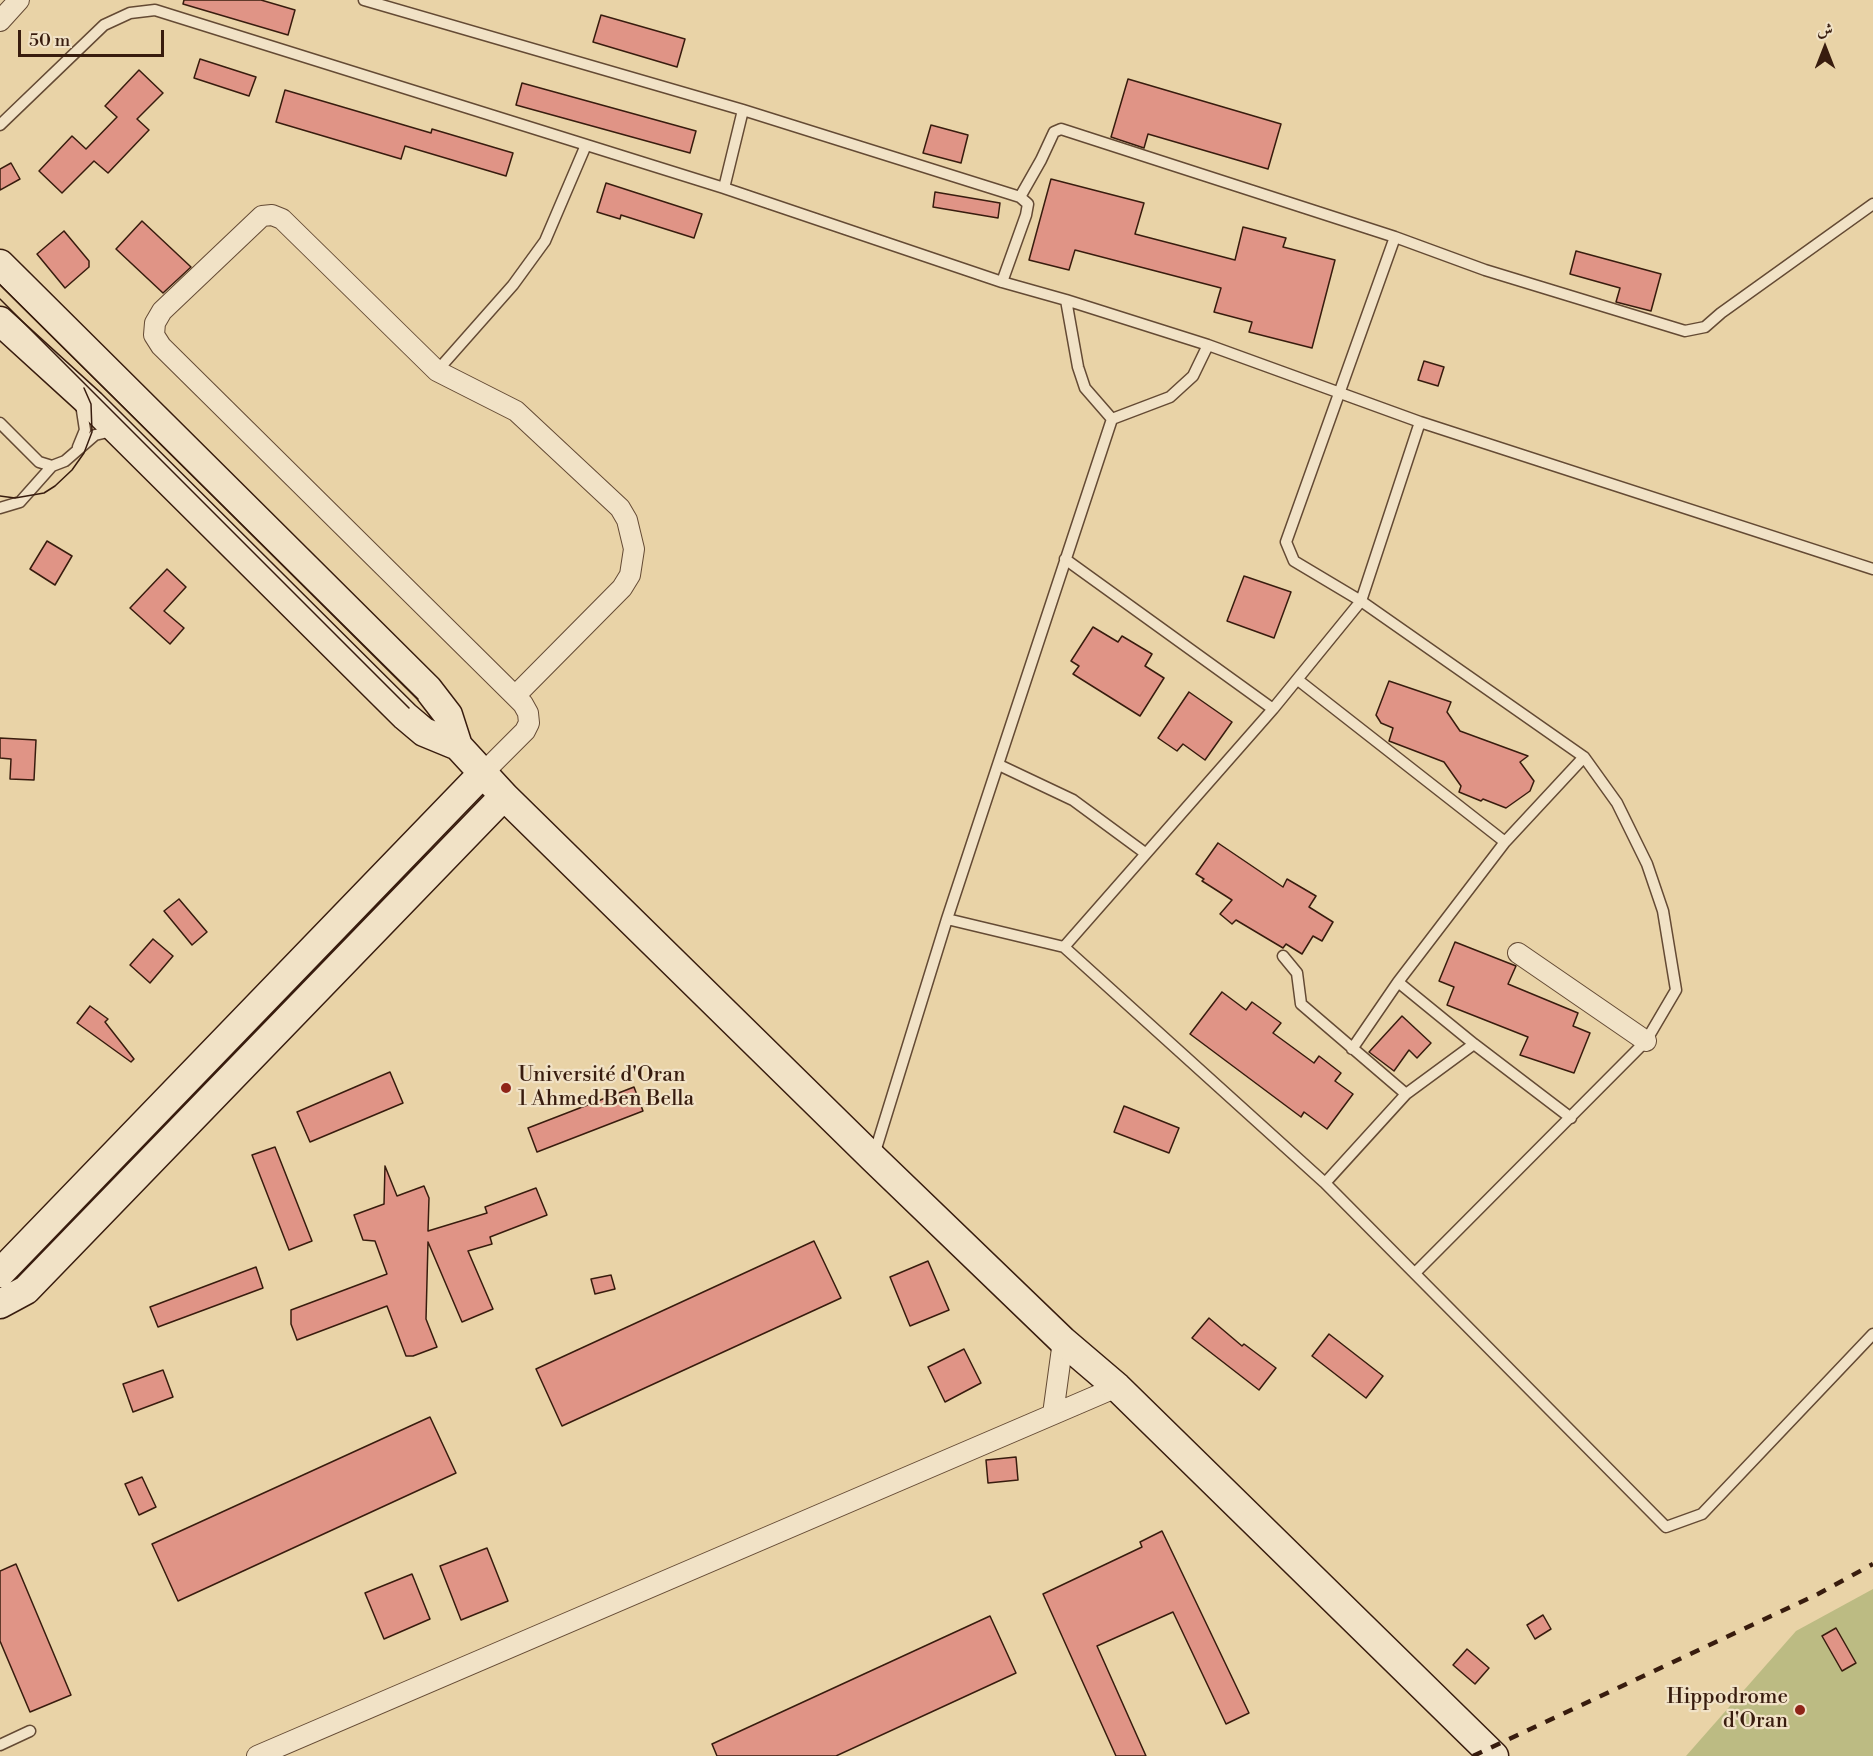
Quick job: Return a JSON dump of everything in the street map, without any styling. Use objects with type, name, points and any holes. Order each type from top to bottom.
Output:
[{"type":"main road","points":[[0,264],[428,689],[448,716],[458,746],[504,796],[1063,1341],[1118,1387],[1494,1756]]},
{"type":"main road","points":[[0,321],[122,435],[410,720],[435,738],[458,746]]},
{"type":"main road","points":[[0,1273],[483,773]]},
{"type":"main road","points":[[0,1304],[26,1290],[504,796]]},
{"type":"street","points":[[0,21],[20,0]]},
{"type":"street","points":[[483,773],[525,731],[529,723],[528,712],[515,696],[161,346],[154,335],[154,323],[162,311],[262,216],[272,215],[282,219],[437,371],[516,411],[620,508],[631,533],[633,562],[630,575],[622,588],[515,696]]},
{"type":"street","points":[[1518,953],[1646,1041]]},
{"type":"street","points":[[1053,1414],[1063,1341]]},
{"type":"street","points":[[256,1756],[1118,1387]]},
{"type":"lane","points":[[364,0],[743,110],[1020,197],[1028,204],[1026,215],[1002,282]]},
{"type":"lane","points":[[0,126],[104,25],[130,13],[158,5],[586,146],[724,188],[1002,282],[1209,345],[1420,422],[1873,570]]},
{"type":"lane","points":[[724,188],[743,110]]},
{"type":"lane","points":[[1020,197],[1054,132],[1061,129],[1395,237],[1485,270],[1685,331],[1705,327],[1721,313],[1873,204]]},
{"type":"lane","points":[[437,371],[513,285],[540,249],[586,146]]},
{"type":"lane","points":[[1395,237],[1286,542],[1294,561],[1361,601],[1584,757],[1617,803],[1647,864],[1663,911],[1676,990],[1646,1041],[1415,1273]]},
{"type":"lane","points":[[1066,300],[1078,367],[1085,388],[1112,419]]},
{"type":"lane","points":[[1112,419],[1170,397],[1193,376],[1209,345]]},
{"type":"lane","points":[[75,390],[82,409],[85,430],[78,447]]},
{"type":"lane","points":[[873,1158],[946,919],[1112,419]]},
{"type":"lane","points":[[1064,947],[1298,680],[1361,601],[1420,422]]},
{"type":"lane","points":[[0,423],[39,462],[52,466]]},
{"type":"lane","points":[[0,508],[20,502],[52,466],[65,461],[78,447],[103,432],[114,431],[122,435]]},
{"type":"lane","points":[[1065,559],[1273,709]]},
{"type":"lane","points":[[1298,680],[1505,842]]},
{"type":"lane","points":[[1352,1049],[1398,982],[1505,842],[1584,757]]},
{"type":"lane","points":[[999,765],[1073,800],[1145,853]]},
{"type":"lane","points":[[946,919],[1064,947],[1325,1183],[1666,1527],[1702,1514],[1873,1334]]},
{"type":"lane","points":[[1283,956],[1297,973],[1300,1004],[1406,1094]]},
{"type":"lane","points":[[1398,982],[1571,1118]]},
{"type":"lane","points":[[1325,1183],[1406,1094],[1474,1044]]},
{"type":"lane","points":[[0,1745],[30,1731]]},
{"type":"shaded area","name":"Hippodrome d'Oran","points":[[1873,1589],[1873,1756],[1686,1756],[1796,1631]]},
{"type":"building","points":[[184,0],[261,0],[295,10],[288,35],[183,4]]},
{"type":"building","points":[[601,15],[685,39],[677,67],[593,42]]},
{"type":"building","points":[[200,59],[256,77],[249,96],[194,78]]},
{"type":"building","points":[[139,70],[163,93],[137,119],[149,130],[108,173],[94,161],[62,193],[39,171],[72,136],[86,149],[117,117],[105,106]]},
{"type":"building","points":[[1128,79],[1281,124],[1268,169],[1148,134],[1144,148],[1111,137]]},
{"type":"building","points":[[522,83],[696,131],[690,153],[516,105]]},
{"type":"building","points":[[285,90],[431,133],[432,129],[513,153],[506,176],[405,146],[401,159],[276,122]]},
{"type":"building","points":[[931,125],[968,135],[961,163],[923,153]]},
{"type":"building","points":[[11,163],[20,179],[0,190],[0,169]]},
{"type":"building","points":[[1051,179],[1144,203],[1135,234],[1235,260],[1243,227],[1286,238],[1283,247],[1335,260],[1312,348],[1249,332],[1252,322],[1214,312],[1221,288],[1075,250],[1069,270],[1029,260]]},
{"type":"building","points":[[606,183],[702,214],[694,238],[621,215],[620,219],[597,212]]},
{"type":"building","points":[[935,192],[1000,203],[998,218],[933,207]]},
{"type":"building","points":[[142,221],[191,267],[163,293],[116,249]]},
{"type":"building","points":[[64,231],[89,261],[89,267],[65,288],[37,254]]},
{"type":"building","points":[[1576,251],[1661,274],[1651,311],[1616,302],[1620,288],[1570,274]]},
{"type":"building","points":[[1424,361],[1444,367],[1438,386],[1418,380]]},
{"type":"building","points":[[47,541],[72,556],[55,585],[30,569]]},
{"type":"building","points":[[167,569],[186,587],[164,611],[184,628],[170,644],[130,608]]},
{"type":"building","points":[[1244,576],[1291,592],[1274,638],[1227,621]]},
{"type":"building","points":[[1093,627],[1118,642],[1122,636],[1152,654],[1145,666],[1164,678],[1140,716],[1073,674],[1079,666],[1071,661]]},
{"type":"building","points":[[1389,681],[1451,702],[1447,712],[1460,731],[1528,756],[1520,762],[1534,781],[1530,791],[1506,808],[1483,799],[1481,801],[1459,792],[1461,786],[1444,762],[1389,741],[1393,728],[1381,723],[1376,715]]},
{"type":"building","points":[[1189,692],[1232,722],[1205,760],[1183,744],[1177,751],[1158,738]]},
{"type":"building","points":[[0,738],[36,740],[34,780],[10,779],[11,759],[0,758]]},
{"type":"building","points":[[1218,843],[1283,887],[1287,879],[1316,896],[1309,907],[1333,922],[1322,941],[1313,936],[1302,954],[1286,944],[1283,948],[1236,920],[1232,924],[1220,914],[1232,900],[1202,881],[1204,879],[1196,874]]},
{"type":"building","points":[[179,899],[207,932],[192,945],[164,911]]},
{"type":"building","points":[[153,939],[173,956],[150,983],[130,965]]},
{"type":"building","points":[[1455,942],[1516,966],[1508,984],[1578,1013],[1573,1026],[1590,1033],[1574,1073],[1520,1055],[1528,1037],[1447,1005],[1454,987],[1439,981]]},
{"type":"building","points":[[1222,992],[1246,1010],[1252,1002],[1281,1023],[1273,1033],[1314,1063],[1319,1056],[1341,1073],[1335,1081],[1353,1094],[1327,1129],[1304,1112],[1301,1117],[1190,1034]]},
{"type":"building","points":[[90,1006],[108,1019],[105,1022],[134,1059],[131,1062],[77,1023]]},
{"type":"building","points":[[1402,1016],[1431,1043],[1417,1058],[1409,1050],[1394,1071],[1369,1052]]},
{"type":"building","points":[[390,1072],[403,1103],[310,1142],[297,1112]]},
{"type":"building","points":[[634,1087],[643,1111],[537,1152],[528,1128]]},
{"type":"building","points":[[1124,1106],[1179,1128],[1169,1153],[1114,1132]]},
{"type":"building","points":[[275,1147],[312,1241],[289,1250],[252,1155]]},
{"type":"building","points":[[385,1166],[397,1196],[424,1186],[429,1198],[428,1231],[487,1213],[485,1207],[536,1188],[547,1215],[490,1237],[492,1244],[468,1251],[493,1309],[462,1322],[428,1242],[426,1319],[437,1347],[413,1356],[406,1356],[387,1306],[297,1340],[291,1324],[291,1310],[387,1274],[375,1241],[363,1240],[354,1215],[384,1204]]},
{"type":"building","points":[[814,1241],[841,1298],[562,1426],[536,1369]]},
{"type":"building","points":[[928,1261],[949,1310],[910,1326],[890,1277]]},
{"type":"building","points":[[256,1267],[263,1288],[158,1327],[150,1307]]},
{"type":"building","points":[[611,1275],[615,1289],[595,1294],[591,1279]]},
{"type":"building","points":[[1209,1318],[1242,1346],[1244,1344],[1276,1368],[1259,1390],[1192,1338]]},
{"type":"building","points":[[1329,1334],[1383,1376],[1366,1398],[1312,1356]]},
{"type":"building","points":[[964,1349],[981,1383],[945,1402],[928,1367]]},
{"type":"building","points":[[163,1370],[173,1397],[133,1412],[123,1384]]},
{"type":"building","points":[[430,1417],[456,1473],[178,1601],[152,1544]]},
{"type":"building","points":[[1016,1457],[1018,1480],[988,1483],[986,1460]]},
{"type":"building","points":[[142,1477],[156,1507],[139,1515],[125,1484]]},
{"type":"building","points":[[1162,1531],[1249,1713],[1226,1724],[1173,1612],[1097,1646],[1146,1756],[1116,1756],[1043,1594],[1142,1547],[1140,1542]]},
{"type":"building","points":[[487,1548],[508,1601],[461,1620],[440,1566]]},
{"type":"building","points":[[16,1564],[71,1695],[30,1712],[0,1641],[0,1571]]},
{"type":"building","points":[[412,1574],[430,1619],[384,1639],[365,1593]]},
{"type":"building","points":[[1543,1615],[1551,1629],[1535,1639],[1527,1625]]},
{"type":"building","points":[[990,1616],[1016,1673],[836,1756],[717,1756],[712,1744]]},
{"type":"building","points":[[1836,1628],[1856,1663],[1842,1671],[1822,1636]]},
{"type":"building","points":[[1467,1649],[1489,1668],[1475,1684],[1453,1665]]},
{"type":"tram line","points":[[0,285],[418,699]]},
{"type":"tram line","points":[[0,299],[409,708]]},
{"type":"tram line","points":[[0,496],[15,498],[44,493],[72,470],[84,453],[92,432],[91,404],[84,388]]},
{"type":"railway","points":[[1473,1756],[1818,1594],[1873,1564]]},
{"type":"place","name":"Université d'Oran 1 Ahmed Ben Bella","points":[[506,1088]]},
{"type":"place","name":"Hippodrome d'Oran","points":[[1800,1710]]}]
